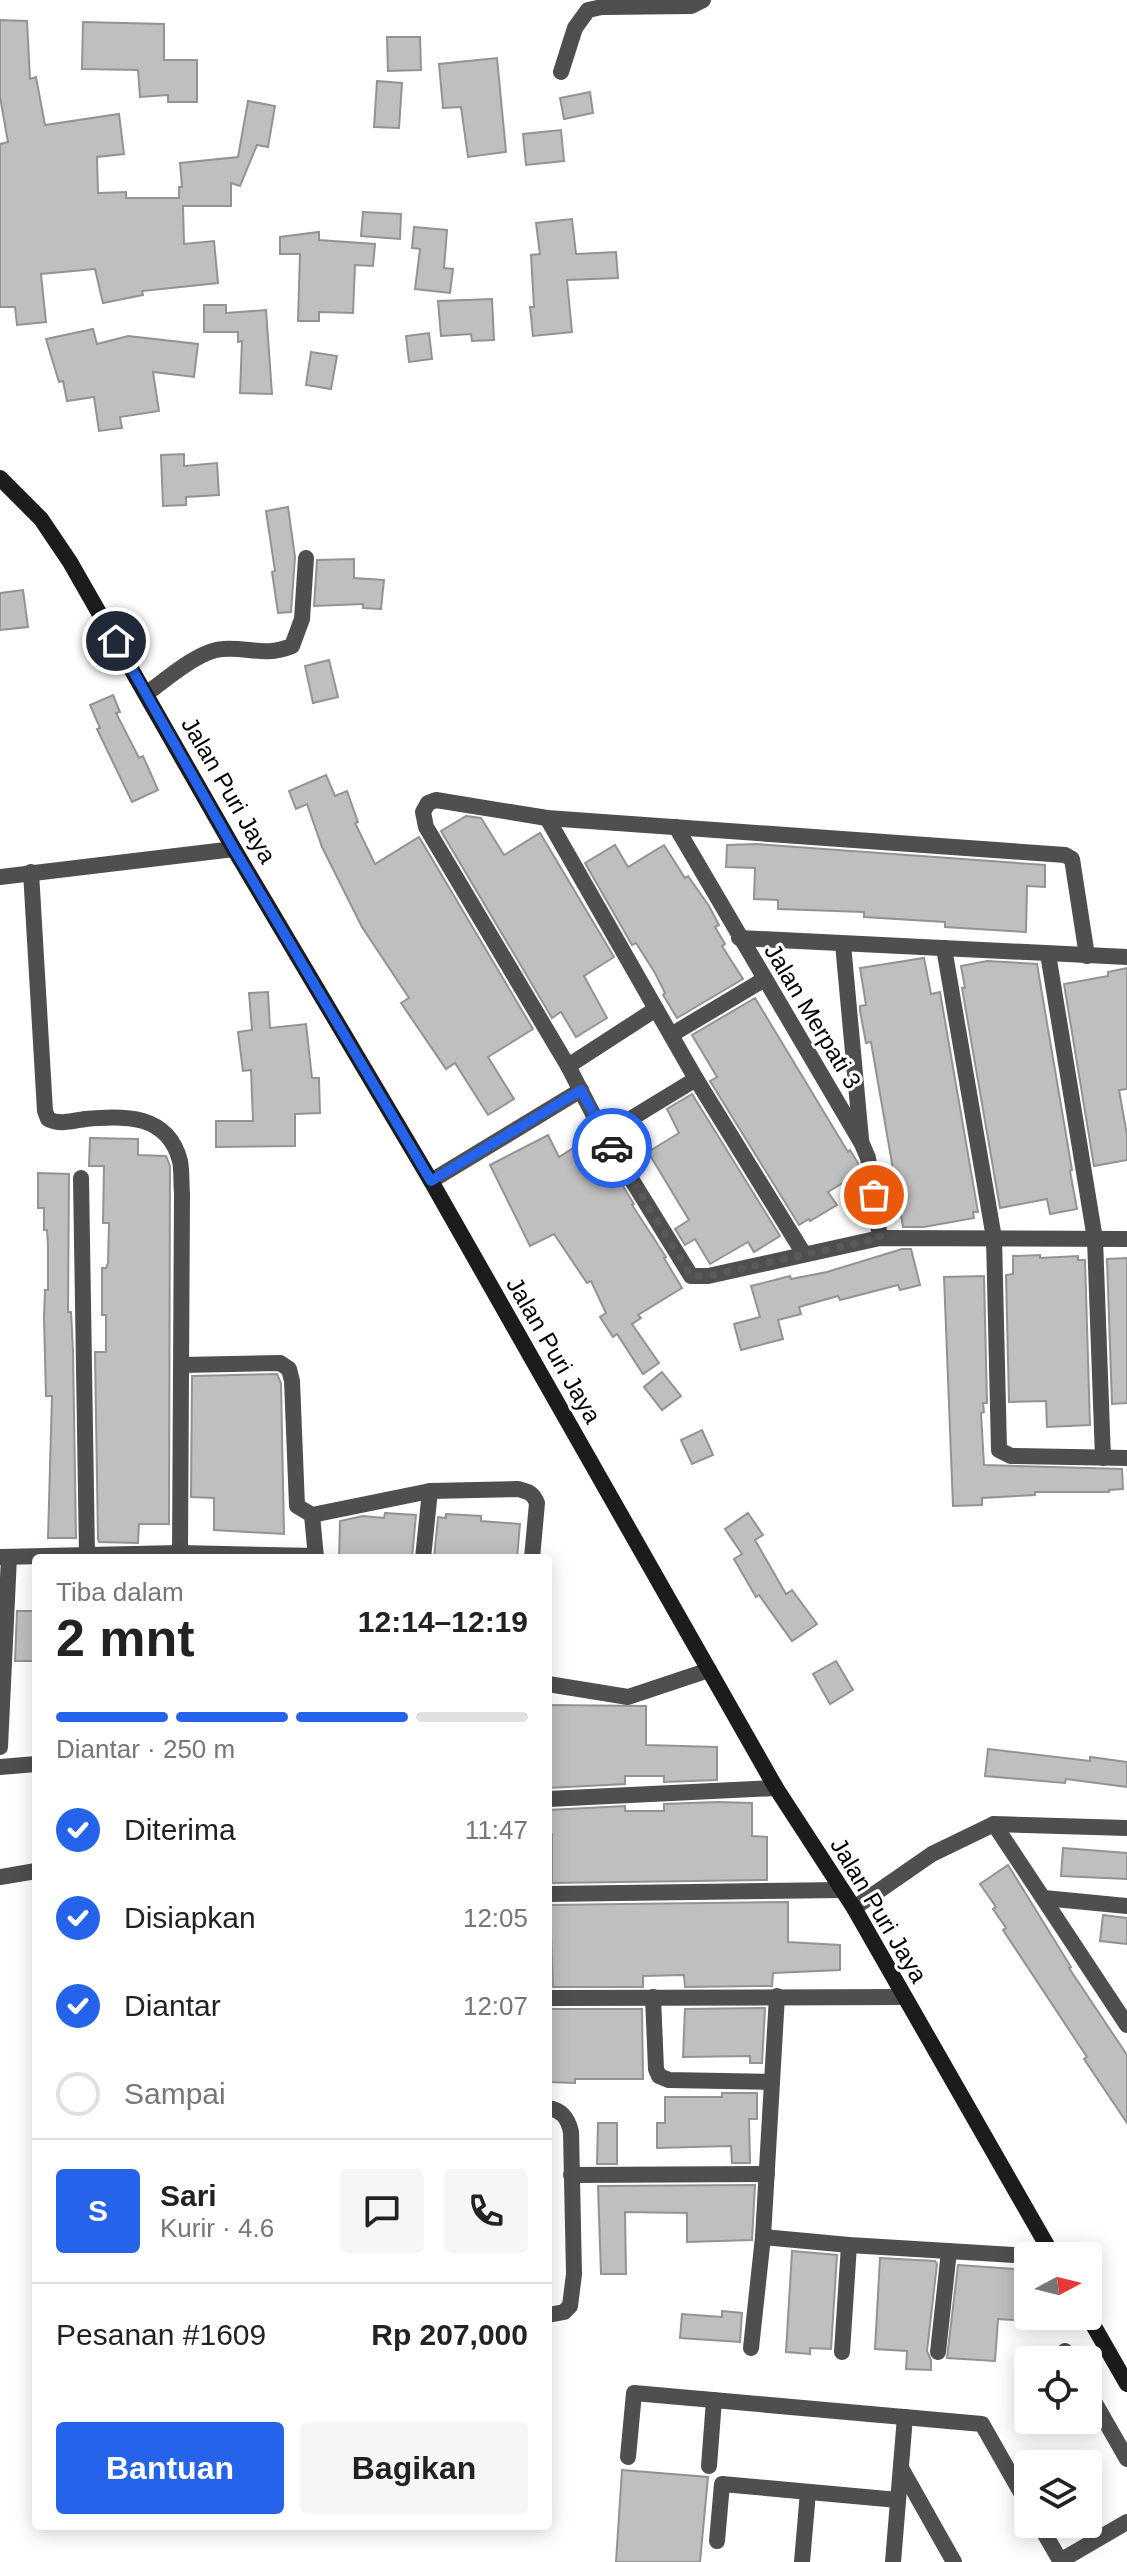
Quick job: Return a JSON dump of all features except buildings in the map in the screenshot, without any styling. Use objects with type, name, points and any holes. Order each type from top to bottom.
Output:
[{"type":"street","points":[[561,72],[575,28],[588,10],[602,7],[691,6],[703,0]]},
{"type":"street","name":"Jalan Puri Jaya","points":[[0,478],[41,519],[70,562],[234,849],[431,1181],[776,1788],[854,1908],[1045,2242]]},
{"type":"street","points":[[147,693],[206,652],[224,648],[278,652],[292,646],[302,619],[306,558]]},
{"type":"street","points":[[1087,956],[1072,859],[1065,855],[547,818],[436,800],[425,806],[422,817],[568,1066],[604,1135],[691,1276],[708,1276],[880,1238],[1127,1239]]},
{"type":"street","points":[[547,818],[696,1079],[804,1254]]},
{"type":"street","name":"Jalan Merpati 3","points":[[676,827],[862,1144],[868,1158],[880,1238]]},
{"type":"street","points":[[0,877],[234,849]]},
{"type":"street","points":[[31,872],[45,1111],[48,1119],[59,1122],[115,1116],[137,1118],[160,1129],[171,1142],[180,1161],[180,1553]]},
{"type":"street","points":[[739,938],[1127,957]]},
{"type":"street","points":[[843,944],[862,1144]]},
{"type":"street","points":[[944,948],[994,1238],[999,1450],[1011,1456],[1127,1458]]},
{"type":"street","points":[[1048,954],[1095,1239],[1103,1458]]},
{"type":"street","points":[[671,1035],[763,980]]},
{"type":"street","points":[[568,1066],[656,1009]]},
{"type":"street","points":[[604,1135],[696,1079]]},
{"type":"street","points":[[431,1181],[581,1090]]},
{"type":"street","points":[[81,1178],[87,1554]]},
{"type":"street","points":[[181,1365],[280,1363],[289,1369],[292,1375],[297,1506],[312,1515],[430,1491],[518,1489],[534,1496],[537,1515],[532,1554]]},
{"type":"street","points":[[423,1554],[430,1491]]},
{"type":"street","points":[[312,1515],[316,1554]]},
{"type":"street","points":[[157,1554],[195,1554]]},
{"type":"street","points":[[0,1747],[4,1557],[32,1556]]},
{"type":"street","points":[[552,1685],[628,1697],[709,1670]]},
{"type":"street","points":[[0,1767],[32,1764]]},
{"type":"street","points":[[552,1799],[776,1788]]},
{"type":"street","points":[[854,1908],[932,1854],[994,1824],[1127,1828]]},
{"type":"street","points":[[994,1824],[1127,2024]]},
{"type":"street","points":[[0,1877],[32,1872]]},
{"type":"street","points":[[552,1894],[842,1890]]},
{"type":"street","points":[[1044,1898],[1127,1906]]},
{"type":"street","points":[[751,2348],[763,2237],[777,1996]]},
{"type":"street","points":[[653,1997],[656,2069],[659,2076],[669,2080],[772,2082]]},
{"type":"street","points":[[552,1998],[904,1997]]},
{"type":"street","points":[[552,2109],[558,2110],[569,2122],[573,2299],[564,2312],[552,2314]]},
{"type":"street","points":[[571,2175],[767,2174]]},
{"type":"street","points":[[763,2237],[1014,2255]]},
{"type":"street","points":[[842,2352],[849,2245]]},
{"type":"street","points":[[938,2352],[949,2251]]},
{"type":"street","points":[[1096,2330],[1127,2384]]},
{"type":"street","points":[[628,2457],[634,2393],[982,2424],[1014,2480]]},
{"type":"street","points":[[709,2466],[714,2400]]},
{"type":"street","points":[[1102,2415],[1127,2459]]},
{"type":"street","points":[[893,2562],[905,2417]]},
{"type":"street","points":[[901,2468],[954,2562]]},
{"type":"street","points":[[717,2541],[722,2484],[898,2500]]},
{"type":"street","points":[[802,2562],[808,2492]]},
{"type":"street","points":[[1047,2538],[1060,2561],[1127,2522]]},
{"type":"way so far","points":[[612,1148],[691,1276],[708,1276],[880,1238],[874,1195]]},
{"type":"route","points":[[116,641],[234,849],[431,1181],[581,1090],[612,1148]]}]
